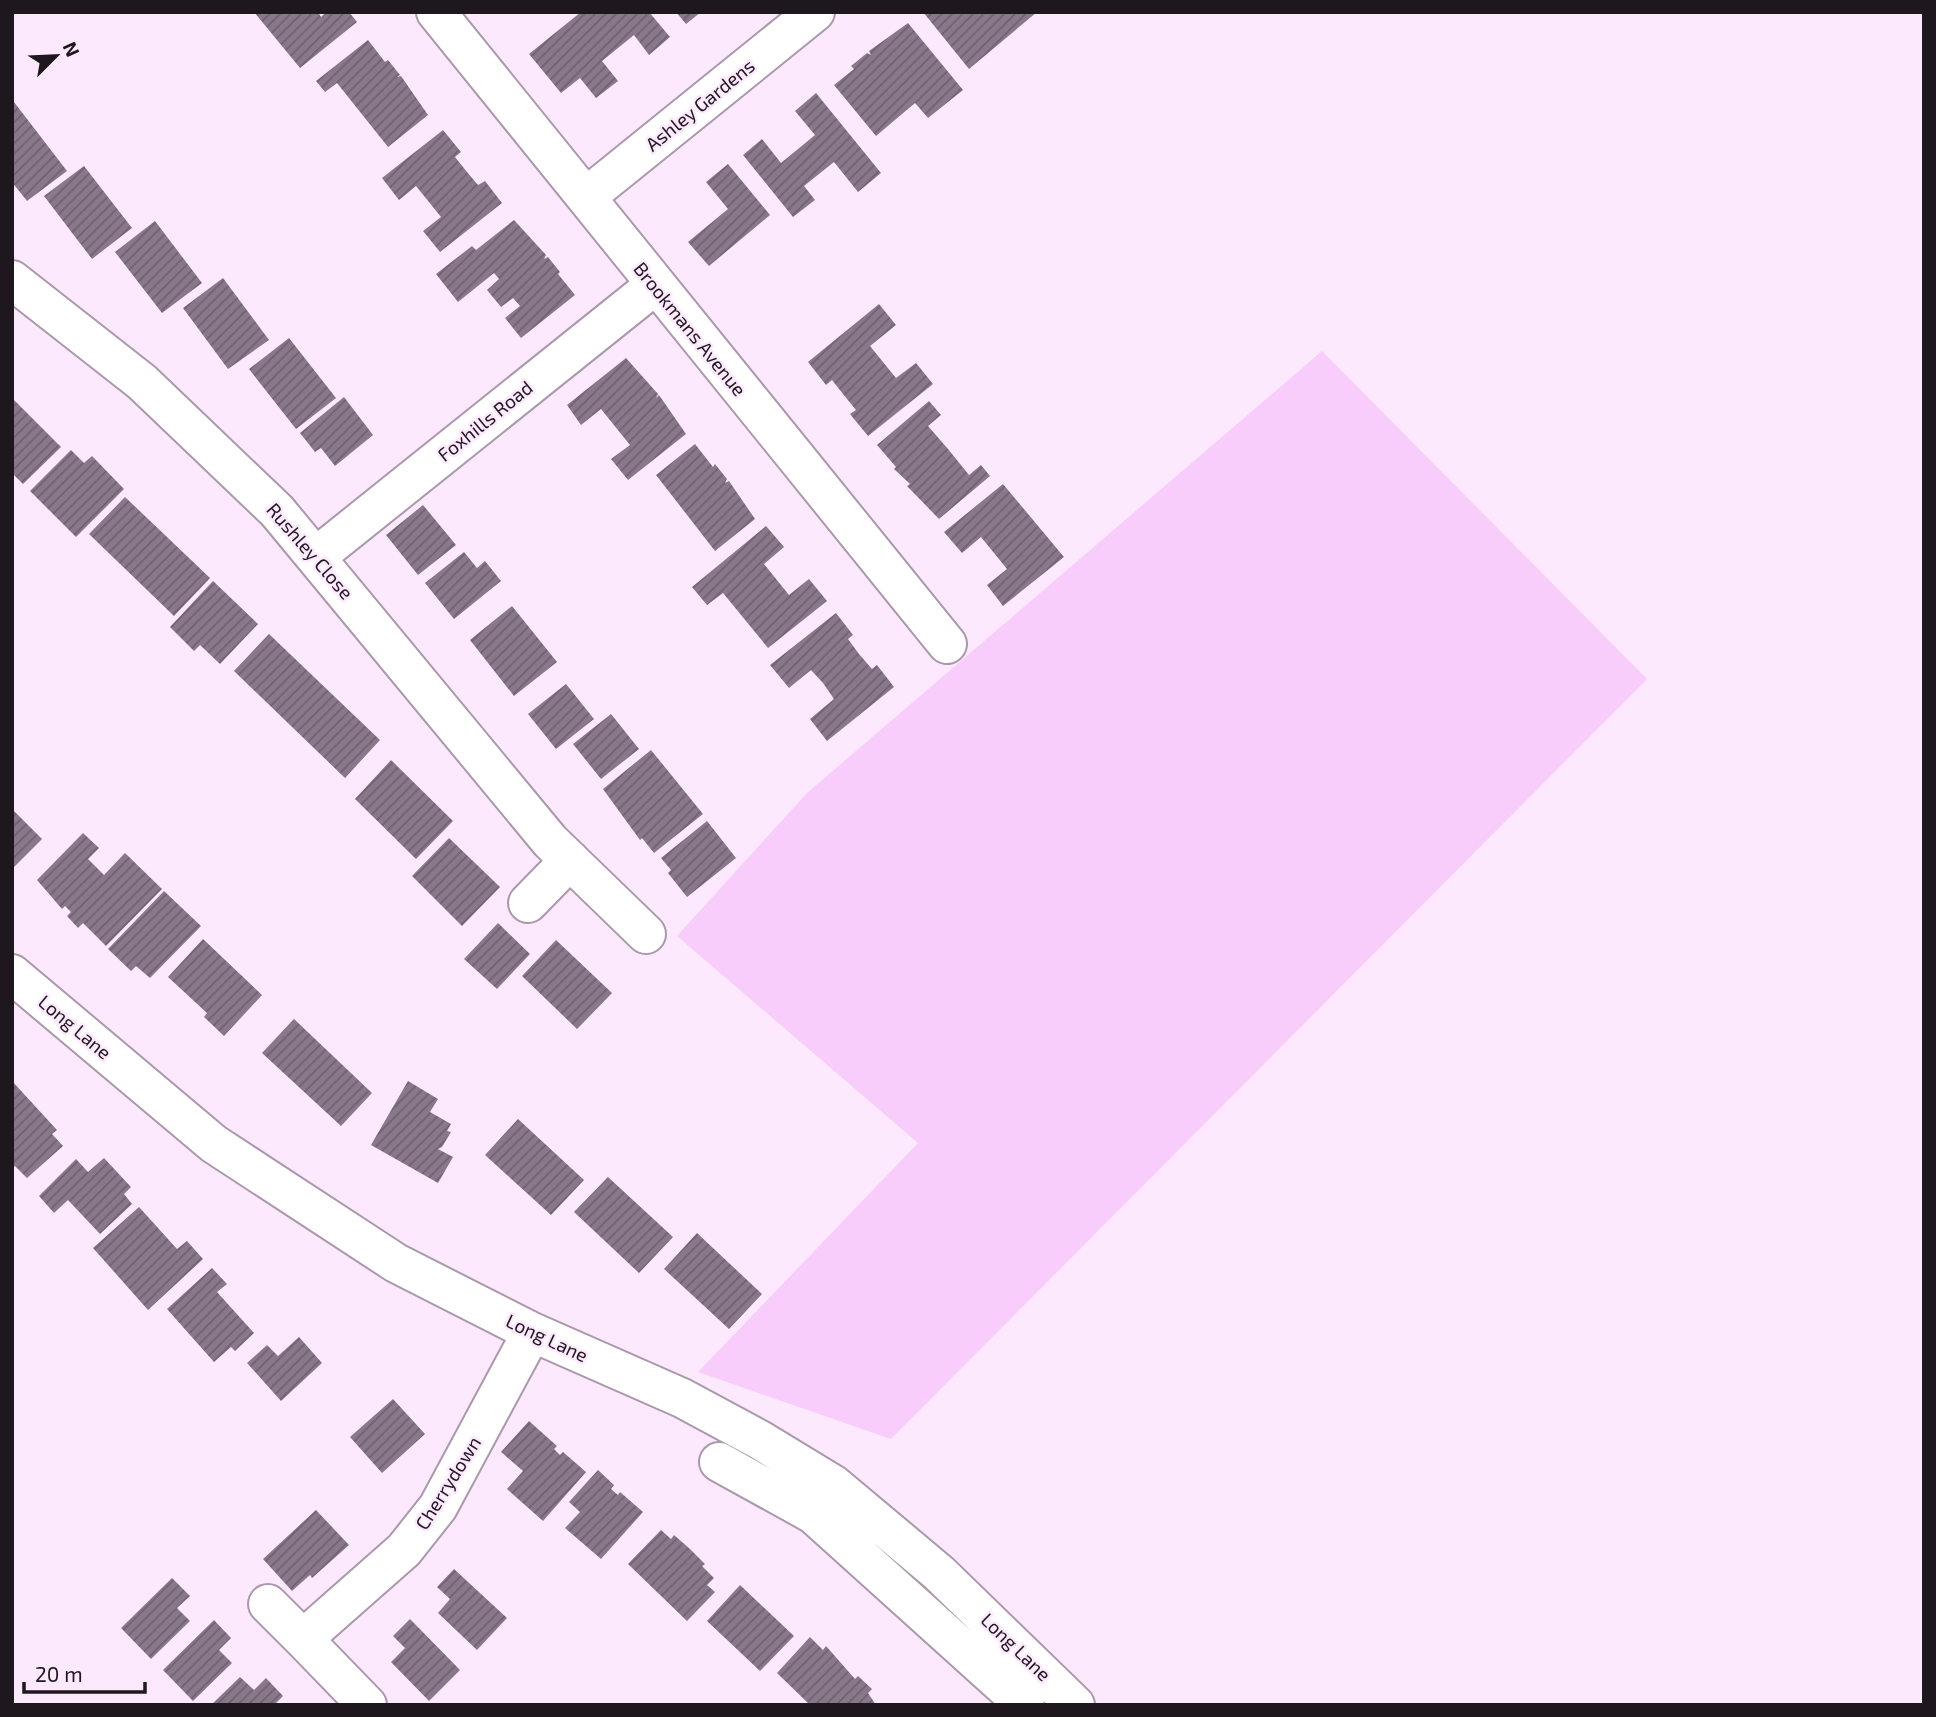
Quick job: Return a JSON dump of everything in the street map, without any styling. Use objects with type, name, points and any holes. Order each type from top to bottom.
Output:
[{"type":"street","name":"Brookmans Avenue","points":[[436,12],[586,197],[654,286],[947,644]]},
{"type":"street","name":"Ashley Gardens","points":[[586,197],[815,12]]},
{"type":"street","name":"Rushley Close","points":[[12,280],[142,382],[254,489],[317,556],[532,818],[570,860],[646,934]]},
{"type":"street","name":"Foxhills Road","points":[[317,556],[654,286]]},
{"type":"street","points":[[528,904],[570,860]]},
{"type":"street","name":"Long Lane","points":[[12,974],[214,1144],[396,1263],[532,1332],[682,1398],[760,1440],[823,1499],[939,1573],[1045,1699]]},
{"type":"street","name":"Cherrydown","points":[[303,1639],[404,1550],[438,1507],[532,1332]]},
{"type":"street","points":[[719,1462],[823,1499]]},
{"type":"street","points":[[268,1604],[367,1705]]},
{"type":"shaded area","points":[[1322,351],[1647,679],[891,1439],[698,1372],[918,1143],[677,936],[807,793]]},
{"type":"building","points":[[254,12],[318,12],[321,17],[326,12],[349,12],[357,22],[300,68]]},
{"type":"building","points":[[581,12],[649,12],[670,37],[649,55],[634,35],[602,61],[618,81],[596,98],[580,78],[561,93],[529,54]]},
{"type":"building","points":[[676,12],[701,12],[686,24]]},
{"type":"building","points":[[923,12],[1037,12],[969,69]]},
{"type":"building","points":[[908,23],[963,90],[928,118],[915,103],[876,136],[834,85],[854,69],[851,66],[867,53],[871,55],[869,51]]},
{"type":"building","points":[[368,40],[385,62],[388,60],[400,75],[397,77],[401,76],[428,115],[388,147],[337,83],[325,92],[316,81]]},
{"type":"building","points":[[816,93],[881,173],[858,192],[834,162],[804,186],[815,200],[793,217],[743,155],[762,139],[781,163],[815,135],[795,111]]},
{"type":"building","points":[[14,102],[67,171],[27,201],[12,182]]},
{"type":"building","points":[[443,130],[461,152],[455,157],[467,172],[478,185],[485,181],[502,203],[440,252],[423,231],[441,217],[416,186],[399,200],[382,178]]},
{"type":"building","points":[[728,164],[770,215],[709,266],[688,242],[728,209],[706,182]]},
{"type":"building","points":[[84,166],[132,228],[92,259],[44,196]]},
{"type":"building","points":[[514,220],[546,255],[544,259],[548,257],[575,295],[521,338],[505,318],[520,306],[513,298],[501,307],[487,290],[499,279],[494,273],[458,302],[436,274],[472,246],[476,250]]},
{"type":"building","points":[[155,221],[202,283],[162,313],[115,252]]},
{"type":"building","points":[[223,278],[269,340],[228,369],[183,308]]},
{"type":"building","points":[[879,304],[896,325],[870,346],[896,378],[916,363],[933,384],[868,436],[850,414],[856,410],[832,380],[826,385],[808,362]]},
{"type":"building","points":[[289,338],[336,398],[296,429],[249,369]]},
{"type":"building","points":[[626,358],[658,394],[656,398],[659,395],[686,434],[628,480],[611,459],[630,445],[601,409],[581,425],[567,405]]},
{"type":"building","points":[[344,397],[373,435],[335,466],[321,448],[315,452],[300,433]]},
{"type":"building","points":[[12,398],[61,447],[23,484],[12,473]]},
{"type":"building","points":[[929,401],[941,415],[928,426],[969,475],[981,465],[990,476],[939,519],[907,486],[910,484],[894,469],[896,467],[877,445]]},
{"type":"building","points":[[695,444],[713,467],[715,464],[727,479],[725,483],[729,481],[755,519],[715,551],[656,475]]},
{"type":"building","points":[[71,450],[84,463],[92,456],[124,489],[76,537],[30,491]]},
{"type":"building","points":[[1003,484],[1064,557],[1003,606],[987,585],[1007,569],[981,537],[962,553],[944,532]]},
{"type":"building","points":[[125,497],[210,578],[174,616],[89,534]]},
{"type":"building","points":[[423,505],[456,545],[418,575],[386,535]]},
{"type":"building","points":[[766,526],[784,547],[764,564],[789,595],[809,579],[827,601],[768,648],[723,593],[707,605],[692,587]]},
{"type":"building","points":[[464,552],[477,568],[485,561],[501,581],[454,619],[425,583]]},
{"type":"building","points":[[213,581],[258,624],[220,664],[200,645],[194,651],[170,627]]},
{"type":"building","points":[[512,606],[557,662],[514,696],[470,640]]},
{"type":"building","points":[[836,613],[853,635],[848,639],[859,654],[872,669],[877,665],[894,687],[827,741],[810,719],[834,699],[823,683],[811,670],[789,688],[770,665]]},
{"type":"building","points":[[269,634],[380,740],[345,778],[234,671]]},
{"type":"building","points":[[566,684],[594,719],[556,749],[528,714]]},
{"type":"building","points":[[611,714],[639,749],[601,779],[573,744]]},
{"type":"building","points":[[651,750],[703,814],[654,853],[642,838],[640,840],[603,789]]},
{"type":"building","points":[[391,760],[453,821],[416,859],[355,799]]},
{"type":"building","points":[[12,809],[42,839],[12,869]]},
{"type":"building","points":[[707,821],[736,858],[687,897],[668,873],[671,870],[661,858]]},
{"type":"building","points":[[83,833],[99,848],[88,859],[104,875],[125,853],[162,889],[106,946],[83,923],[78,928],[67,916],[71,912],[65,906],[62,909],[37,880]]},
{"type":"building","points":[[449,838],[500,887],[462,926],[412,876]]},
{"type":"building","points":[[164,891],[201,926],[150,978],[136,966],[131,971],[108,949]]},
{"type":"building","points":[[498,923],[530,954],[497,989],[464,959]]},
{"type":"building","points":[[203,939],[262,995],[224,1036],[204,1017],[207,1013],[168,977]]},
{"type":"building","points":[[556,940],[612,993],[577,1029],[522,976]]},
{"type":"building","points":[[294,1019],[372,1093],[341,1126],[262,1053]]},
{"type":"building","points":[[12,1081],[57,1130],[52,1134],[63,1146],[27,1178],[15,1166],[12,1169]]},
{"type":"building","points":[[408,1081],[438,1099],[430,1112],[451,1124],[447,1131],[451,1132],[438,1149],[453,1157],[438,1183],[371,1145]]},
{"type":"building","points":[[518,1119],[584,1180],[551,1215],[485,1155]]},
{"type":"building","points":[[104,1158],[131,1187],[124,1194],[132,1204],[100,1234],[68,1200],[54,1213],[39,1196],[76,1159],[88,1172]]},
{"type":"building","points":[[608,1177],[673,1237],[639,1273],[574,1212]]},
{"type":"building","points":[[139,1207],[177,1249],[187,1241],[203,1259],[148,1310],[93,1248]]},
{"type":"building","points":[[697,1233],[762,1294],[729,1329],[664,1269]]},
{"type":"building","points":[[212,1268],[227,1284],[217,1292],[254,1333],[235,1351],[231,1347],[214,1362],[167,1309]]},
{"type":"building","points":[[299,1337],[322,1363],[281,1401],[247,1363],[267,1345],[278,1356]]},
{"type":"building","points":[[393,1399],[425,1434],[382,1473],[350,1437]]},
{"type":"building","points":[[529,1421],[557,1446],[554,1449],[560,1455],[563,1452],[586,1472],[543,1521],[507,1489],[523,1471],[501,1452]]},
{"type":"building","points":[[598,1470],[614,1485],[611,1489],[618,1495],[620,1492],[643,1512],[601,1559],[565,1528],[580,1512],[569,1502]]},
{"type":"building","points":[[316,1510],[349,1545],[312,1578],[310,1575],[292,1591],[263,1559]]},
{"type":"building","points":[[661,1530],[671,1539],[674,1535],[690,1549],[714,1578],[707,1585],[715,1592],[687,1621],[628,1564]]},
{"type":"building","points":[[454,1569],[507,1618],[477,1650],[438,1613],[450,1599],[437,1587]]},
{"type":"building","points":[[172,1578],[190,1596],[177,1608],[190,1621],[151,1659],[121,1628]]},
{"type":"building","points":[[740,1585],[794,1636],[760,1671],[707,1621]]},
{"type":"building","points":[[410,1619],[460,1670],[429,1701],[391,1662],[405,1648],[393,1636]]},
{"type":"building","points":[[214,1620],[231,1638],[219,1650],[232,1663],[193,1701],[163,1670]]},
{"type":"building","points":[[810,1637],[823,1650],[826,1646],[855,1679],[858,1676],[872,1689],[868,1693],[876,1705],[810,1705],[777,1673]]},
{"type":"building","points":[[240,1677],[254,1690],[266,1678],[283,1696],[274,1705],[211,1705]]}]
